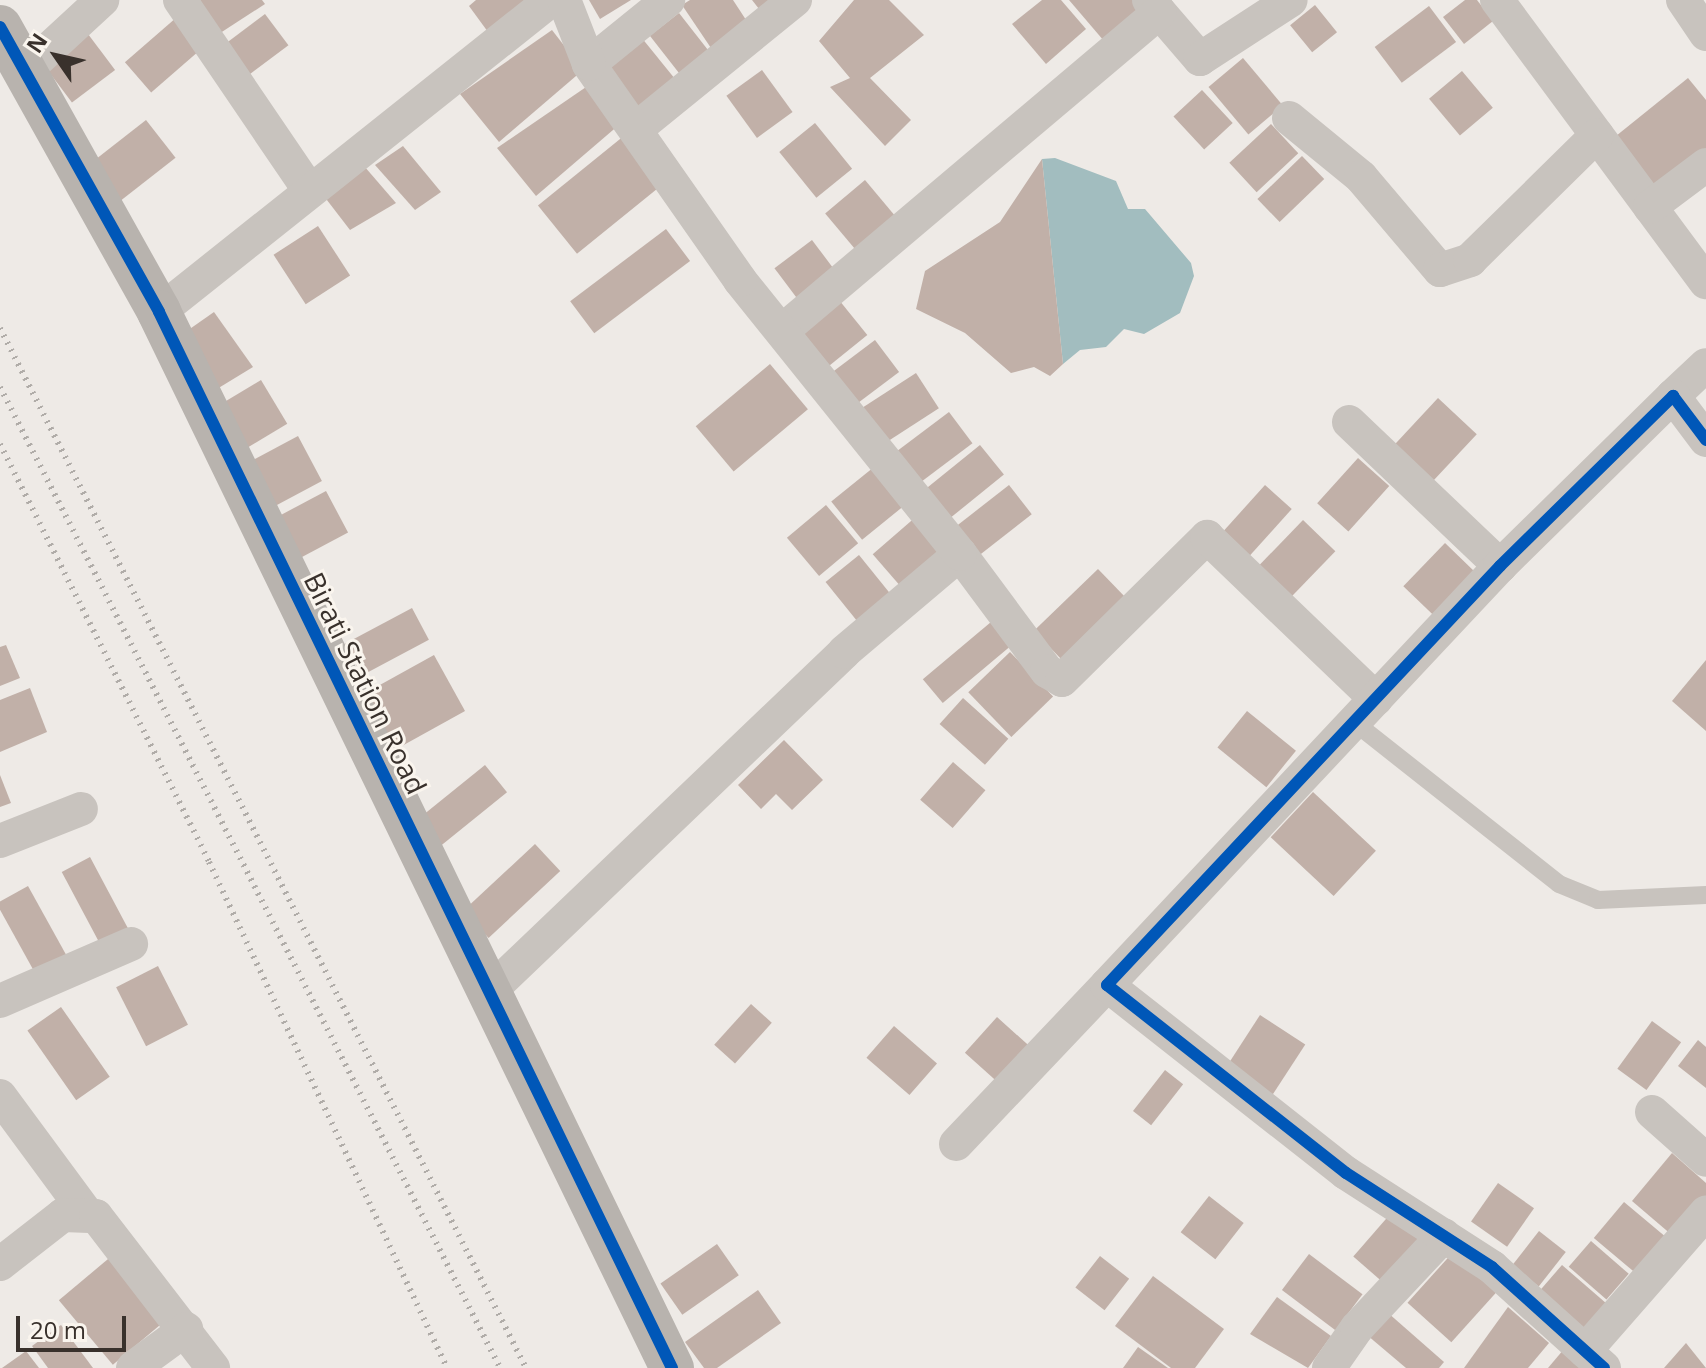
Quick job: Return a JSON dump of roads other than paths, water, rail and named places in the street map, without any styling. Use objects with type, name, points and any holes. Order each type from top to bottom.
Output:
[{"type":"street","points":[[23,73],[102,0]]},
{"type":"street","points":[[180,0],[310,191]]},
{"type":"street","points":[[159,312],[551,0]]},
{"type":"street","points":[[564,0],[589,64],[782,331],[960,554],[1047,671],[1062,680],[1207,537],[1365,711]]},
{"type":"street","points":[[589,64],[668,0]]},
{"type":"street","points":[[636,129],[795,0]]},
{"type":"street","points":[[782,331],[1154,6],[1206,59],[1291,0]]},
{"type":"street","points":[[1497,0],[1706,282]]},
{"type":"street","points":[[1683,0],[1706,34]]},
{"type":"street","name":"Birati Station Road","points":[[0,27],[159,312],[493,988],[672,1368]]},
{"type":"street","points":[[1289,118],[1361,177],[1440,270],[1470,260],[1597,135]]},
{"type":"street","points":[[1650,207],[1706,165]]},
{"type":"street","points":[[956,1144],[1500,566],[1706,365]]},
{"type":"street","points":[[1673,396],[1706,440]]},
{"type":"street","points":[[1349,422],[1500,566]]},
{"type":"street","points":[[493,988],[844,652],[960,554]]},
{"type":"street","points":[[0,841],[81,809]]},
{"type":"street","points":[[0,1001],[131,944]]},
{"type":"street","points":[[1107,985],[1346,1173],[1444,1235],[1594,1360],[1706,1213]]},
{"type":"street","points":[[0,1096],[84,1210],[186,1329],[213,1368]]},
{"type":"street","points":[[1652,1112],[1706,1160]]},
{"type":"street","points":[[0,1264],[63,1215],[84,1210]]},
{"type":"street","points":[[1329,1368],[1357,1328],[1444,1235]]},
{"type":"street","points":[[133,1368],[186,1329]]},
{"type":"lane","points":[[1365,711],[1559,884],[1598,900],[1706,895]]},
{"type":"water","points":[[1055,158],[1116,181],[1128,209],[1145,209],[1191,263],[1194,276],[1180,313],[1144,334],[1124,329],[1106,347],[1080,350],[1063,364],[1042,159]]},
{"type":"railway","points":[[0,328],[526,1368]]},
{"type":"railway","points":[[0,387],[500,1368]]},
{"type":"railway","points":[[0,444],[209,862],[447,1368]]}]
